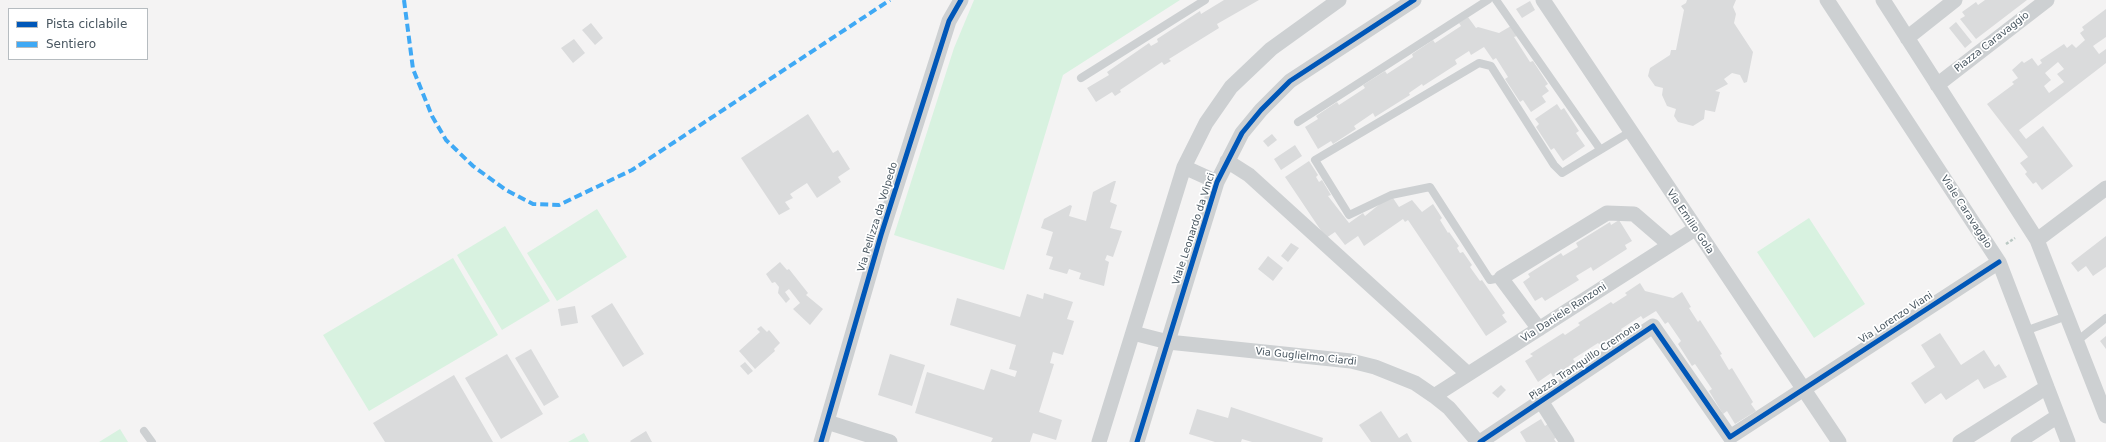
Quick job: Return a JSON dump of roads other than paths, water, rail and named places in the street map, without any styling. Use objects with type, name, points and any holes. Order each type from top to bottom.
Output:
[{"type":"street","name":"Via Pellizza da Volpedo","points":[[821,442],[900,176],[949,21],[961,0]]},
{"type":"street","points":[[1099,442],[1184,166],[1206,123],[1231,86],[1271,49],[1339,0]]},
{"type":"street","name":"Via Emilio Gola","points":[[1543,0],[1839,442]]},
{"type":"street","name":"Viale Caravaggio","points":[[1827,0],[1998,262],[2068,442]]},
{"type":"street","points":[[1883,0],[2037,240],[2106,416]]},
{"type":"street","points":[[1907,38],[1955,0]]},
{"type":"street","name":"Piazza Caravaggio","points":[[1937,84],[2047,0]]},
{"type":"street","name":"Viale Leonardo da Vinci","points":[[1137,442],[1217,182],[1242,132],[1261,110],[1290,81],[1407,2]]},
{"type":"street","points":[[1227,161],[1249,175],[1468,374]]},
{"type":"street","name":"Viale Leonardo da Vinci","points":[[1184,166],[1217,182]]},
{"type":"street","points":[[2037,240],[2106,188]]},
{"type":"street","points":[[1539,329],[1501,278],[1606,213],[1634,214],[1670,245]]},
{"type":"street","name":"Via Daniele Ranzoni","points":[[1434,396],[1695,229]]},
{"type":"street","name":"Via Lorenzo Viani","points":[[1804,390],[1998,262]]},
{"type":"street","name":"Piazza Tranquillo Cremona","points":[[1479,442],[1653,326],[1730,437],[1804,390]]},
{"type":"street","name":"Via Guglielmo Ciardi","points":[[1133,333],[1168,342],[1351,361],[1375,367],[1414,383],[1434,396],[1449,408],[1479,442]]},
{"type":"street","points":[[1960,442],[2047,387]]},
{"type":"street","name":"Piazza Tranquillo Cremona","points":[[1541,401],[1567,442]]},
{"type":"street","points":[[2018,442],[2058,416]]},
{"type":"street","points":[[827,422],[890,442]]},
{"type":"lane","points":[[1081,78],[1205,0]]},
{"type":"lane","points":[[1298,122],[1488,0]]},
{"type":"lane","points":[[1496,0],[1600,149]]},
{"type":"lane","points":[[1501,278],[1490,280],[1430,187],[1391,196],[1349,215],[1315,160],[1479,63],[1491,66],[1554,165],[1562,173],[1630,132]]},
{"type":"lane","points":[[2025,331],[2067,316]]},
{"type":"lane","points":[[2077,341],[2106,318]]},
{"type":"lane","points":[[144,431],[152,442]]}]
